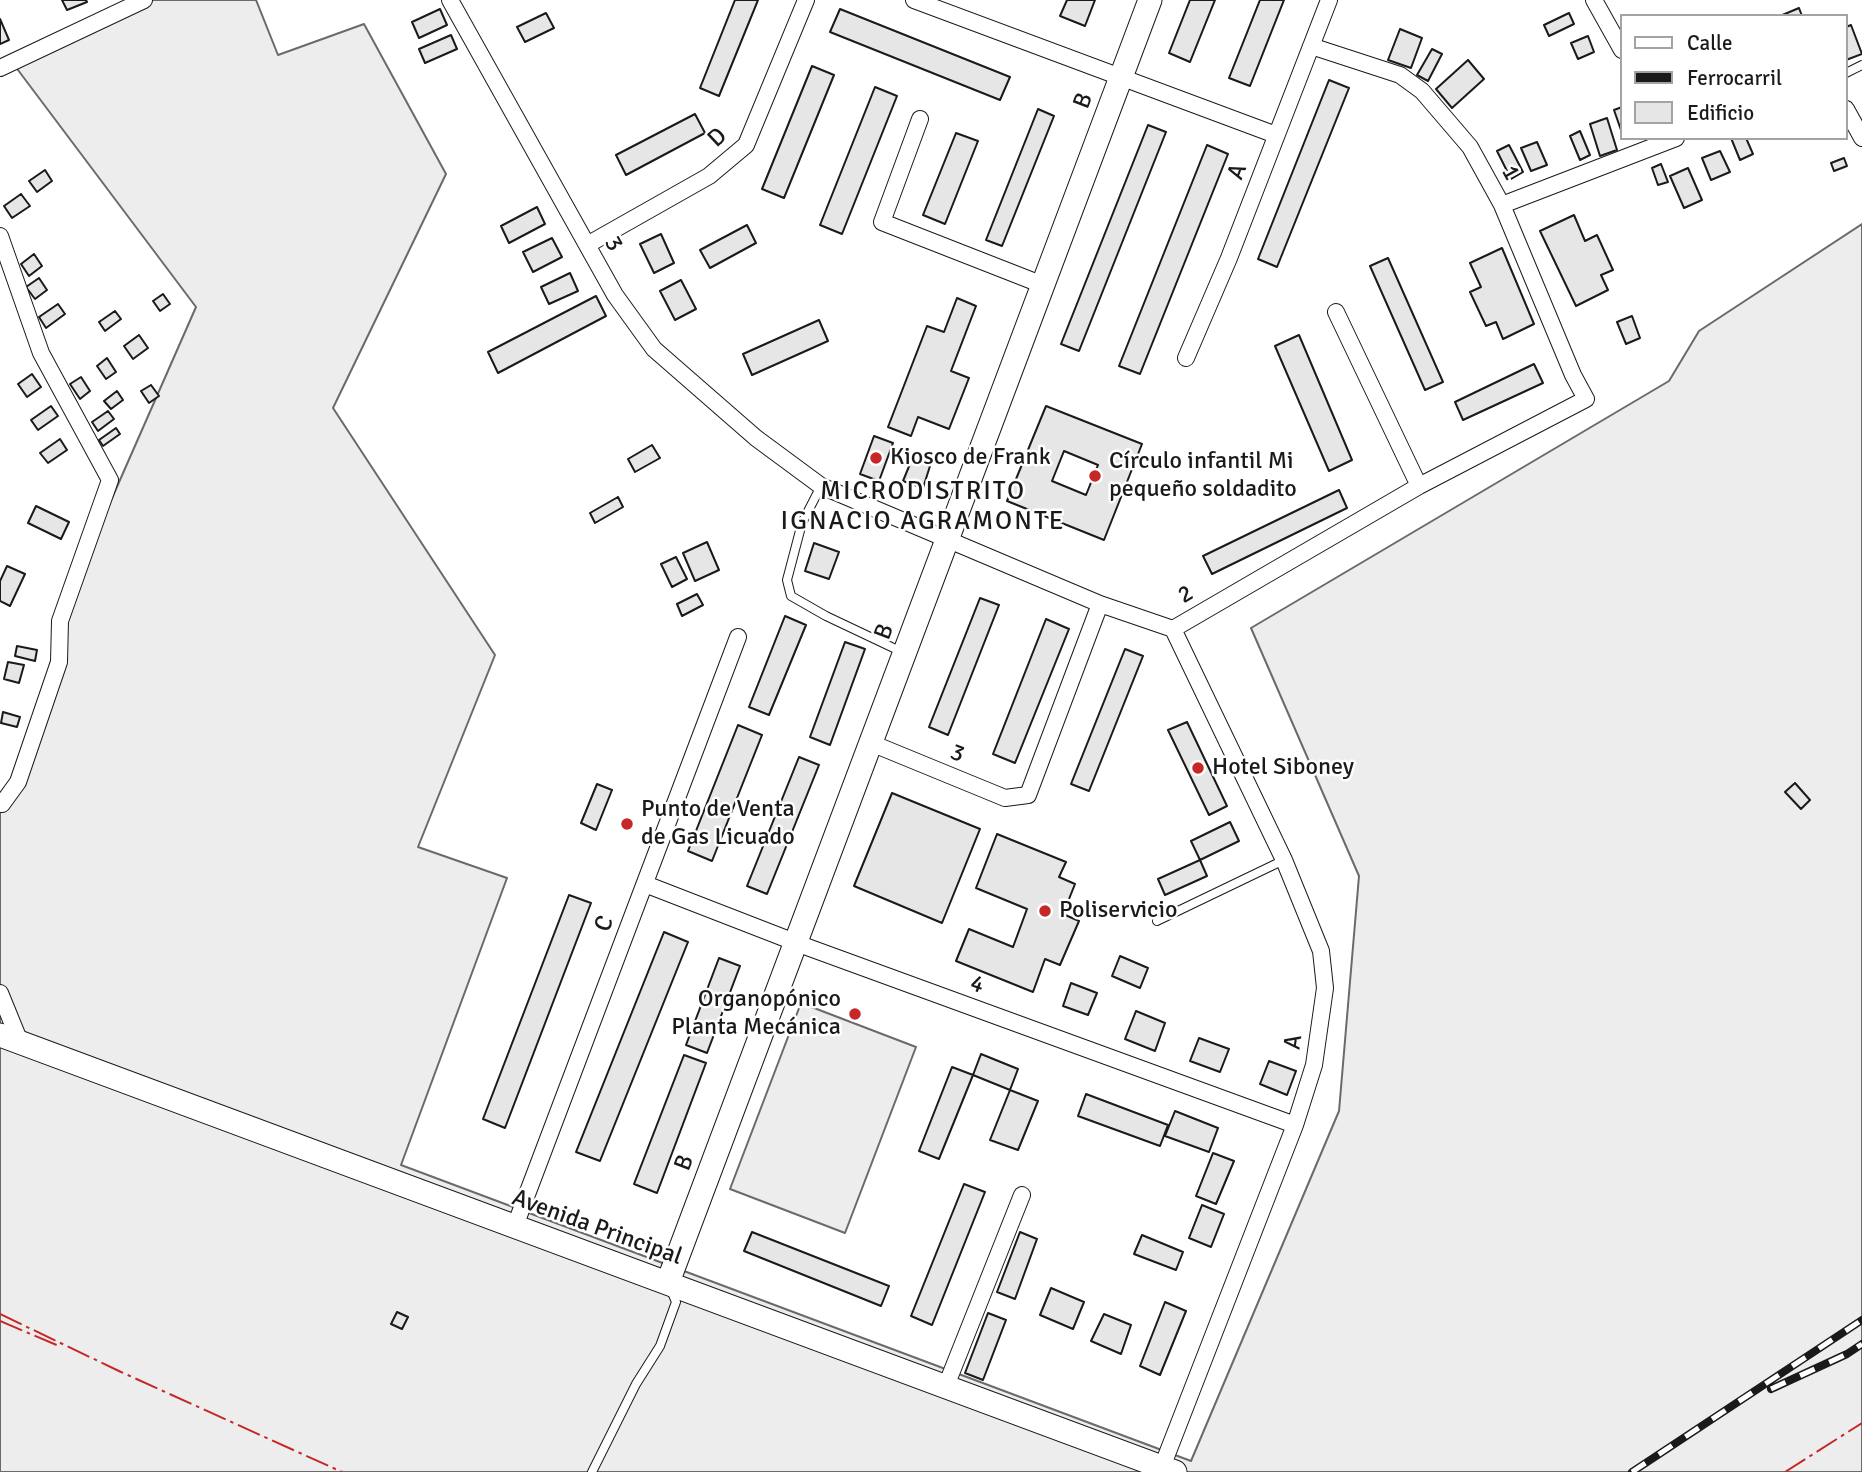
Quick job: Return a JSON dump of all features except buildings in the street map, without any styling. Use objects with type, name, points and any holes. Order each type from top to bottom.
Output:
[{"type":"street","points":[[0,68],[144,0]]},
{"type":"street","name":"3","points":[[450,0],[615,295],[654,349],[792,466]]},
{"type":"street","name":"D","points":[[587,245],[709,176],[746,145],[806,0]]},
{"type":"street","points":[[914,0],[1276,135]]},
{"type":"street","name":"B","points":[[668,1282],[1150,0]]},
{"type":"street","name":"A","points":[[1186,359],[1329,0]]},
{"type":"street","points":[[1594,0],[1620,46]]},
{"type":"street","name":"1","points":[[1311,46],[1400,75],[1422,91],[1470,147],[1502,205],[1573,375],[1586,399]]},
{"type":"street","points":[[1848,113],[1862,138]]},
{"type":"street","points":[[920,119],[883,222],[1043,285]]},
{"type":"street","points":[[1502,205],[1671,140]]},
{"type":"street","points":[[0,236],[41,353],[110,480],[61,621],[59,662],[55,674],[18,782],[0,804]]},
{"type":"street","points":[[1336,312],[1419,486]]},
{"type":"street","name":"2","points":[[792,466],[821,486],[947,541],[1100,604],[1173,629],[1419,486],[1586,399]]},
{"type":"street","name":"3","points":[[870,743],[1005,798],[1028,795],[1100,604]]},
{"type":"street","name":"A","points":[[1169,1470],[1295,1125],[1314,1065],[1325,988],[1321,951],[1284,860],[1173,629]]},
{"type":"street","name":"C","points":[[514,1226],[738,637]]},
{"type":"street","name":"4","points":[[645,884],[1295,1125]]},
{"type":"street","points":[[0,993],[10,1039]]},
{"type":"street","name":"Avenida Principal","points":[[10,1039],[1169,1470]]},
{"type":"street","points":[[946,1386],[1022,1195]]},
{"type":"lane","points":[[821,486],[802,523],[787,580],[791,596],[826,616],[905,653]]},
{"type":"lane","points":[[1157,921],[1284,860]]},
{"type":"lane","points":[[592,1472],[636,1384],[660,1346],[676,1302],[668,1282]]},
{"type":"shaded area","points":[[151,0],[256,0],[278,55],[364,24],[446,174],[333,408],[495,655],[418,847],[507,878],[401,1165],[1191,1461],[1339,1111],[1359,876],[1251,628],[1669,381],[1699,331],[1862,224],[1862,1472],[0,1472],[0,811],[98,530],[196,307],[15,66]]},
{"type":"shaded area","points":[[801,1003],[916,1047],[845,1233],[730,1189]]},
{"type":"railway","points":[[1632,1472],[1862,1320]]},
{"type":"railway","points":[[1771,1389],[1847,1354],[1862,1344]]},
{"type":"power","points":[[0,1314],[342,1472]]},
{"type":"power","points":[[0,1321],[59,1346]]},
{"type":"power","points":[[1785,1472],[1862,1423]]},
{"type":"place","name":"Kiosco de Frank","points":[[876,458]]},
{"type":"place","name":"Círculo infantil Mi pequeño soldadito","points":[[1095,476]]},
{"type":"place","name":"Hotel Siboney","points":[[1198,768]]},
{"type":"place","name":"Punto de Venta de Gas Licuado","points":[[627,824]]},
{"type":"place","name":"Poliservicio","points":[[1045,911]]},
{"type":"place","name":"Organopónico Planta Mecánica","points":[[855,1014]]},
{"type":"district","name":"MICRODISTRITO IGNACIO AGRAMONTE","points":[[923,507]]}]
